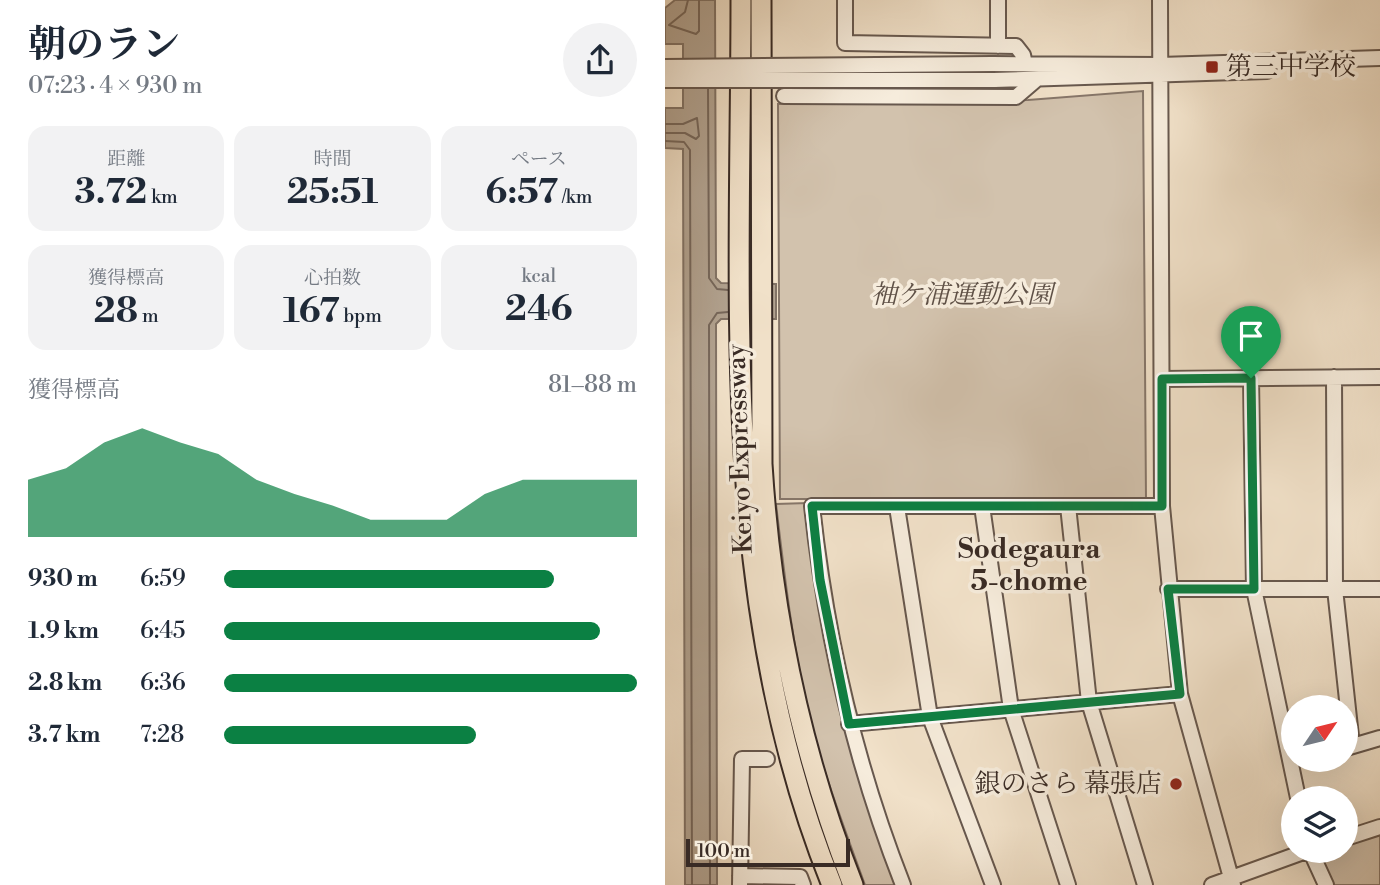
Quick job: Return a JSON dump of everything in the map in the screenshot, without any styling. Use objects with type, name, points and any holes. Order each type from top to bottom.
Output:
[{"type":"highway","name":"Keiyo Expressway","points":[[741,0],[741,325],[745,487],[750,553],[781,728],[832,885]]},
{"type":"highway","name":"Keiyo Expressway","points":[[761,0],[762,464],[767,528],[779,625],[801,729],[853,885]]},
{"type":"street","points":[[845,0],[845,43],[1016,46],[1023,55],[1025,64]]},
{"type":"street","points":[[997,0],[998,46]]},
{"type":"street","points":[[1160,0],[1162,506],[1168,589],[1180,694],[1232,881]]},
{"type":"street","points":[[665,79],[1037,79],[1380,58]]},
{"type":"street","points":[[665,67],[1025,64],[1160,70],[1380,68]]},
{"type":"street","points":[[784,96],[1016,97],[1037,79]]},
{"type":"street","points":[[1334,377],[1335,589],[1344,695]]},
{"type":"street","points":[[1162,379],[1380,377]]},
{"type":"street","points":[[1251,378],[1254,589],[1281,717]]},
{"type":"street","points":[[903,885],[861,769],[849,724],[820,580],[812,506],[1162,506]]},
{"type":"street","points":[[982,506],[1011,709],[1068,885]]},
{"type":"street","points":[[1068,506],[1089,702],[1145,885]]},
{"type":"street","points":[[897,507],[930,717],[993,885]]},
{"type":"street","points":[[1168,589],[1380,589]]},
{"type":"street","points":[[849,724],[1180,694]]},
{"type":"street","points":[[1358,744],[1380,738]]},
{"type":"street","points":[[767,759],[742,759],[740,881],[772,881],[800,877],[803,885]]},
{"type":"street","points":[[1358,834],[1380,827]]},
{"type":"street","points":[[1212,885],[1232,881],[1281,862]]},
{"type":"street","points":[[1316,863],[1326,885]]},
{"type":"green space","name":"袖ケ浦運動公園","points":[[1143,91],[1146,499],[780,499],[778,104],[1028,100]]},
{"type":"green space","points":[[808,503],[842,719],[898,885],[865,885],[837,809],[806,704],[791,619],[776,504]]},
{"type":"green space","points":[[1380,832],[1380,885],[1332,885],[1322,863],[1358,863],[1358,839]]},
{"type":"water","points":[[675,0],[715,0],[716,278],[721,283],[776,284],[776,319],[721,319],[716,324],[717,885],[685,885],[683,149],[665,148],[665,108],[683,108],[683,44],[665,44],[665,8]]},
{"type":"place","name":"第三中学校","points":[[1212,67]]},
{"type":"place","name":"銀のさら 幕張店","points":[[1176,784]]},
{"type":"district","name":"Sodegaura 5-chome","points":[[1029,565]]},
{"type":"route","points":[[1251,378],[1254,589],[1168,589],[1180,694],[849,724],[820,580],[812,506],[1162,506],[1162,379],[1251,378]]}]
